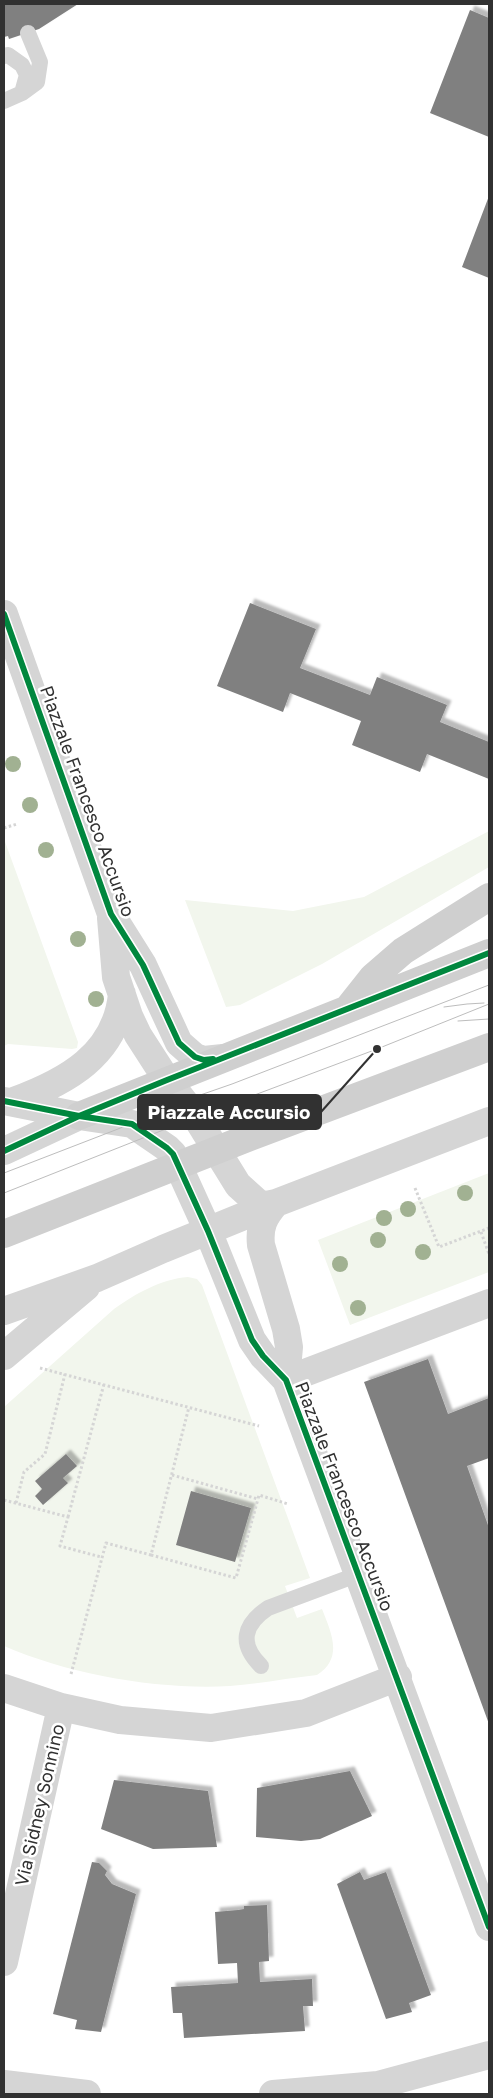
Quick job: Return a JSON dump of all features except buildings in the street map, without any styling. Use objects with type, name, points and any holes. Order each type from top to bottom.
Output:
[{"type":"street","name":"Piazzale Francesco Accursio","points":[[6,629],[111,914],[143,965],[180,1043],[190,1054],[204,1060],[223,1058]]},
{"type":"street","points":[[350,1007],[373,977],[403,951],[489,897]]},
{"type":"street","name":"Piazzale Francesco Accursio","points":[[111,914],[116,977],[138,1035],[167,1080],[217,1150],[238,1185],[258,1203],[266,1205],[276,1203]]},
{"type":"street","name":"Piazzale Francesco Accursio","points":[[4,1151],[79,1116],[167,1080],[489,953]]},
{"type":"street","name":"Piazzale Francesco Accursio","points":[[9,1101],[48,1088],[93,1057],[105,1044],[114,1028],[120,1011],[122,994]]},
{"type":"street","points":[[4,1234],[217,1150],[489,1048]]},
{"type":"street","name":"Piazzale Francesco Accursio","points":[[9,1101],[79,1116],[132,1124],[173,1154],[208,1231],[252,1340],[263,1356],[286,1380],[398,1677],[489,1928]]},
{"type":"street","points":[[4,1311],[97,1278],[276,1203],[489,1121]]},
{"type":"street","name":"Piazzale Francesco Accursio","points":[[276,1203],[263,1220],[260,1245],[286,1329],[289,1347],[286,1380]]},
{"type":"street","points":[[4,1356],[97,1278]]},
{"type":"street","name":"Piazzale Francesco Accursio","points":[[286,1380],[489,1303]]},
{"type":"street","points":[[4,1688],[61,1707],[120,1720],[212,1728],[306,1713],[398,1677]]},
{"type":"street","name":"Via Sidney Sonnino","points":[[4,1962],[61,1707]]},
{"type":"street","points":[[273,2094],[378,2085],[489,2055]]},
{"type":"street","points":[[4,2084],[87,2094]]},
{"type":"lane","points":[[4,101],[22,93],[37,82],[40,62],[28,33]]},
{"type":"lane","points":[[4,56],[8,55],[22,65],[27,75],[22,93]]},
{"type":"lane","points":[[261,1666],[251,1656],[246,1643],[248,1629],[256,1616],[268,1608],[359,1574]]},
{"type":"path","points":[[4,828],[17,824]]},
{"type":"path","points":[[415,1188],[438,1247],[489,1228]]},
{"type":"path","points":[[481,1232],[489,1254]]},
{"type":"path","points":[[37,1367],[259,1426]]},
{"type":"path","points":[[16,1503],[24,1472],[44,1454],[65,1374]]},
{"type":"path","points":[[102,1557],[60,1546],[104,1384]]},
{"type":"path","points":[[151,1556],[189,1407]]},
{"type":"path","points":[[172,1475],[258,1499]]},
{"type":"path","points":[[72,1674],[106,1543],[236,1578],[259,1495],[288,1504]]},
{"type":"path","points":[[4,1500],[68,1517]]},
{"type":"shaded area","points":[[489,831],[489,867],[322,964],[240,1005],[226,1007],[185,900],[293,911],[364,897]]},
{"type":"shaded area","points":[[4,839],[78,1042],[77,1048],[8,1044],[4,1046]]},
{"type":"shaded area","points":[[489,1173],[489,1272],[350,1325],[318,1240]]},
{"type":"shaded area","points":[[188,1277],[197,1279],[202,1285],[310,1578],[285,1586],[297,1618],[322,1609],[329,1627],[333,1653],[325,1668],[317,1675],[230,1686],[174,1686],[145,1683],[86,1672],[57,1665],[4,1646],[4,1407],[114,1309],[158,1284]]},
{"type":"tram line","points":[[4,1173],[118,1129],[183,1101],[489,985]]},
{"type":"tram line","points":[[444,1007],[484,1003]]},
{"type":"tram line","points":[[4,1193],[489,1004]]},
{"type":"tram line","points":[[458,1021],[489,1019]]},
{"type":"cycle path","points":[[4,614],[111,914],[143,965],[179,1043],[195,1057],[204,1060],[213,1059]]},
{"type":"cycle path","points":[[4,1151],[79,1116],[167,1080],[489,953]]},
{"type":"cycle path","points":[[4,1101],[132,1124],[173,1154],[208,1231],[252,1340],[263,1356],[286,1380],[489,1927]]},
{"type":"place","name":"Piazzale Accursio","points":[[377,1049]]}]
